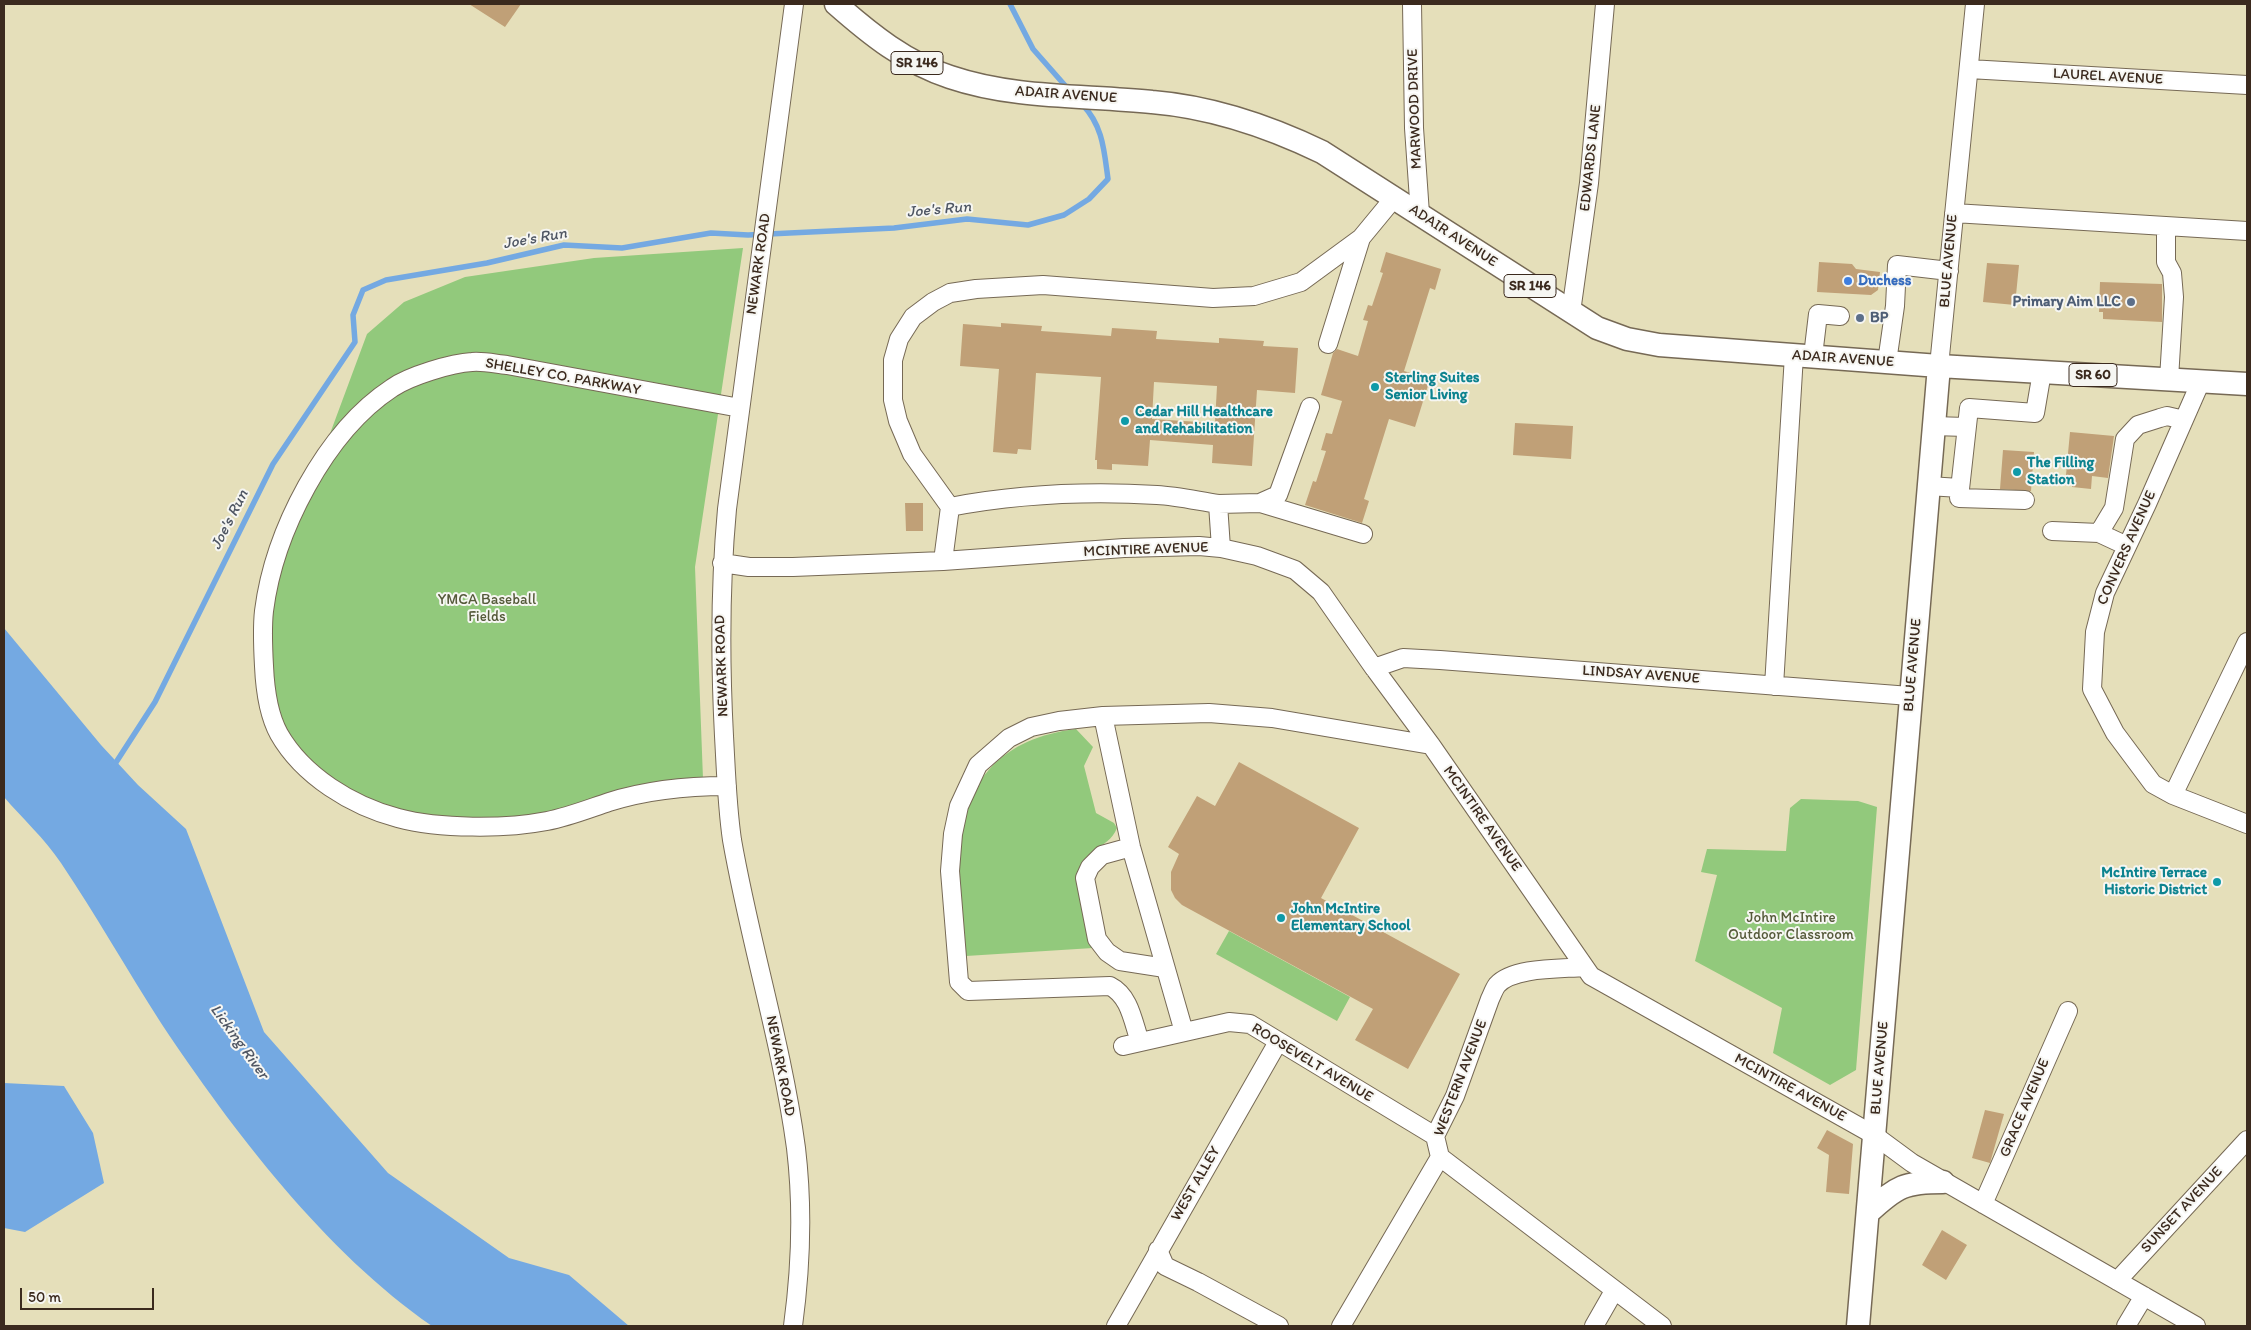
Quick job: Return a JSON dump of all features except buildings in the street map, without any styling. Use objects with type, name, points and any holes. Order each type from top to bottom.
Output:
[{"type":"main road","name":"ADAIR AVENUE","points":[[836,4],[883,43],[916,63],[956,79],[988,88],[1013,92],[1192,106],[1234,116],[1286,135],[1322,152],[1597,328],[1628,339],[1659,345],[1939,366],[2247,384]]},
{"type":"main road","name":"BLUE AVENUE","points":[[1858,1326],[1939,366]]},
{"type":"main road","points":[[1869,1212],[1892,1191],[1906,1184],[1943,1182]]},
{"type":"street","name":"NEWARK ROAD","points":[[793,1326],[800,1250],[800,1200],[796,1149],[786,1092],[732,838],[727,786],[720,631],[722,563],[740,408],[794,4]]},
{"type":"street","name":"MARWOOD DRIVE","points":[[1412,4],[1414,128],[1420,214]]},
{"type":"street","name":"EDWARDS LANE","points":[[1571,312],[1589,182],[1605,4]]},
{"type":"street","name":"BLUE AVENUE","points":[[1939,366],[1975,4]]},
{"type":"street","name":"LAUREL AVENUE","points":[[1969,69],[2247,85]]},
{"type":"street","points":[[942,561],[950,507],[912,454],[898,421],[893,400],[893,360],[899,339],[913,317],[933,302],[950,293],[976,289],[1043,285],[1213,298],[1254,296],[1301,282],[1361,238],[1394,198]]},
{"type":"street","points":[[1954,213],[2247,231]]},
{"type":"street","points":[[2166,226],[2166,262],[2172,273],[2174,297],[2169,379]]},
{"type":"street","points":[[1328,344],[1361,238]]},
{"type":"street","points":[[1887,362],[1897,265],[1949,271]]},
{"type":"street","points":[[1774,686],[1804,356],[1818,314],[1840,316]]},
{"type":"street","name":"SHELLEY CO. PARKWAY","points":[[727,786],[702,786],[652,791],[548,821],[515,826],[421,823],[376,812],[340,794],[318,777],[294,756],[278,733],[268,701],[263,638],[264,613],[274,566],[294,513],[321,462],[348,426],[371,404],[395,386],[441,368],[473,362],[507,365],[740,408]]},
{"type":"street","points":[[2025,500],[1959,498],[1966,427],[1969,408],[2035,413],[2042,372]]},
{"type":"street","name":"CONVERS AVENUE","points":[[2200,381],[2105,593],[2094,632],[2092,689],[2115,733],[2153,784],[2173,795],[2247,824]]},
{"type":"street","points":[[1260,503],[1278,495],[1310,407]]},
{"type":"street","points":[[2099,533],[2114,508],[2124,439],[2138,426],[2160,418],[2167,416],[2184,420]]},
{"type":"street","points":[[1934,426],[1966,427]]},
{"type":"street","points":[[1928,486],[1960,488]]},
{"type":"street","points":[[950,507],[980,501],[1044,494],[1158,495],[1218,504],[1260,503],[1363,534]]},
{"type":"street","points":[[1218,504],[1221,548]]},
{"type":"street","points":[[2114,508],[2142,514]]},
{"type":"street","points":[[2052,532],[2099,533],[2127,546]]},
{"type":"street","name":"MCINTIRE AVENUE","points":[[722,563],[749,567],[793,567],[942,561],[1159,546],[1221,548],[1257,556],[1295,570],[1321,592],[1431,745],[1591,976],[1874,1135],[1912,1163],[1943,1182],[2196,1326]]},
{"type":"street","points":[[2173,795],[2247,642]]},
{"type":"street","name":"LINDSAY AVENUE","points":[[1374,668],[1403,658],[1910,696]]},
{"type":"street","points":[[1140,1042],[1126,1000],[1119,990],[1110,986],[968,991],[959,982],[950,859],[959,806],[978,765],[1009,738],[1031,727],[1058,721],[1103,716],[1209,713],[1272,718],[1431,745]]},
{"type":"street","points":[[1103,716],[1131,847],[1184,1032]]},
{"type":"street","points":[[1131,847],[1114,850],[1102,855],[1090,867],[1085,878],[1097,939],[1107,952],[1120,961],[1165,968]]},
{"type":"street","name":"WESTERN AVENUE","points":[[1342,1326],[1440,1157],[1435,1136],[1455,1096],[1490,999],[1498,985],[1513,975],[1532,971],[1584,967]]},
{"type":"street","name":"GRACE AVENUE","points":[[1983,1204],[2068,1011]]},
{"type":"street","name":"ROOSEVELT AVENUE","points":[[1123,1046],[1229,1022],[1250,1024],[1435,1136]]},
{"type":"street","name":"WEST ALLEY","points":[[1116,1326],[1278,1042]]},
{"type":"street","name":"SUNSET AVENUE","points":[[2117,1280],[2247,1140]]},
{"type":"street","points":[[1440,1157],[1662,1326]]},
{"type":"street","points":[[1158,1250],[1165,1266],[1279,1326]]},
{"type":"street","points":[[1594,1326],[1614,1291]]},
{"type":"street","points":[[2126,1326],[2144,1296]]},
{"type":"green space","name":"YMCA Baseball Fields","points":[[743,248],[695,567],[703,779],[548,816],[460,820],[383,808],[323,775],[288,740],[272,699],[268,635],[280,563],[367,334],[404,302],[465,277],[594,258]]},
{"type":"green space","points":[[1076,729],[1093,747],[1084,766],[1096,813],[1114,823],[1117,828],[1113,836],[1084,861],[1077,883],[1093,948],[966,956],[960,891],[959,852],[962,826],[969,803],[979,783],[992,766],[1008,753],[1028,742],[1050,734]]},
{"type":"green space","name":"John McIntire Outdoor Classroom","points":[[1801,799],[1858,801],[1877,807],[1856,1070],[1830,1085],[1773,1053],[1782,1008],[1695,961],[1717,875],[1701,872],[1707,849],[1786,851],[1790,808]]},
{"type":"green space","points":[[1229,931],[1350,997],[1337,1021],[1216,954]]},
{"type":"water","name":"Licking River","points":[[4,628],[101,745],[138,785],[186,829],[264,1032],[388,1173],[509,1258],[569,1275],[629,1326],[432,1326],[355,1263],[283,1187],[250,1147],[189,1064],[161,1023],[87,902],[55,854],[4,797]]},
{"type":"water","points":[[4,1083],[64,1086],[93,1133],[104,1183],[25,1232],[4,1228]]},
{"type":"waterway","name":"Joe's Run","points":[[1010,4],[1033,49],[1069,90]]},
{"type":"waterway","name":"Joe's Run","points":[[113,767],[155,702],[273,464],[355,342],[353,315],[363,290],[386,280],[487,263],[564,245],[622,248],[711,233],[748,235],[894,228],[967,219],[1028,225],[1064,215],[1089,199],[1108,179],[1104,148],[1098,130],[1089,112],[1082,104]]},
{"type":"place","name":"Duchess","points":[[1848,281]]},
{"type":"place","name":"Primary Aim LLC","points":[[2131,302]]},
{"type":"place","name":"BP","points":[[1860,318]]},
{"type":"place","name":"Sterling Suites Senior Living","points":[[1375,387]]},
{"type":"place","name":"Cedar Hill Healthcare and Rehabilitation","points":[[1125,421]]},
{"type":"place","name":"The Filling Station","points":[[2017,472]]},
{"type":"place","name":"McIntire Terrace Historic District","points":[[2217,882]]},
{"type":"place","name":"John McIntire Elementary School","points":[[1281,918]]}]
